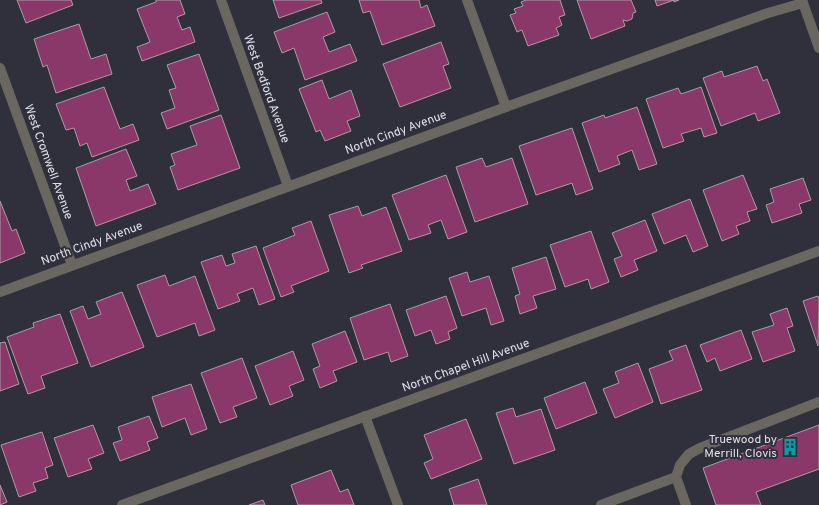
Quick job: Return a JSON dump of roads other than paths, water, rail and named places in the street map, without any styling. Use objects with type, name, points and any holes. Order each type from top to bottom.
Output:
[{"type":"street","name":"West Bedford Avenue","points":[[220,0],[288,186]]},
{"type":"street","points":[[467,0],[506,107]]},
{"type":"street","name":"North Cindy Avenue","points":[[0,292],[288,186],[803,1]]},
{"type":"street","points":[[803,1],[819,48]]},
{"type":"street","name":"West Cromwell Avenue","points":[[0,68],[72,265]]},
{"type":"street","name":"North Chapel Hill Avenue","points":[[122,505],[819,251]]},
{"type":"street","points":[[686,505],[676,477],[680,465],[689,454],[700,448],[819,402]]},
{"type":"street","points":[[365,416],[398,505]]},
{"type":"street","points":[[601,505],[676,477]]},
{"type":"place","name":"Truewood by Merrill, Clovis","points":[[790,447]]}]
